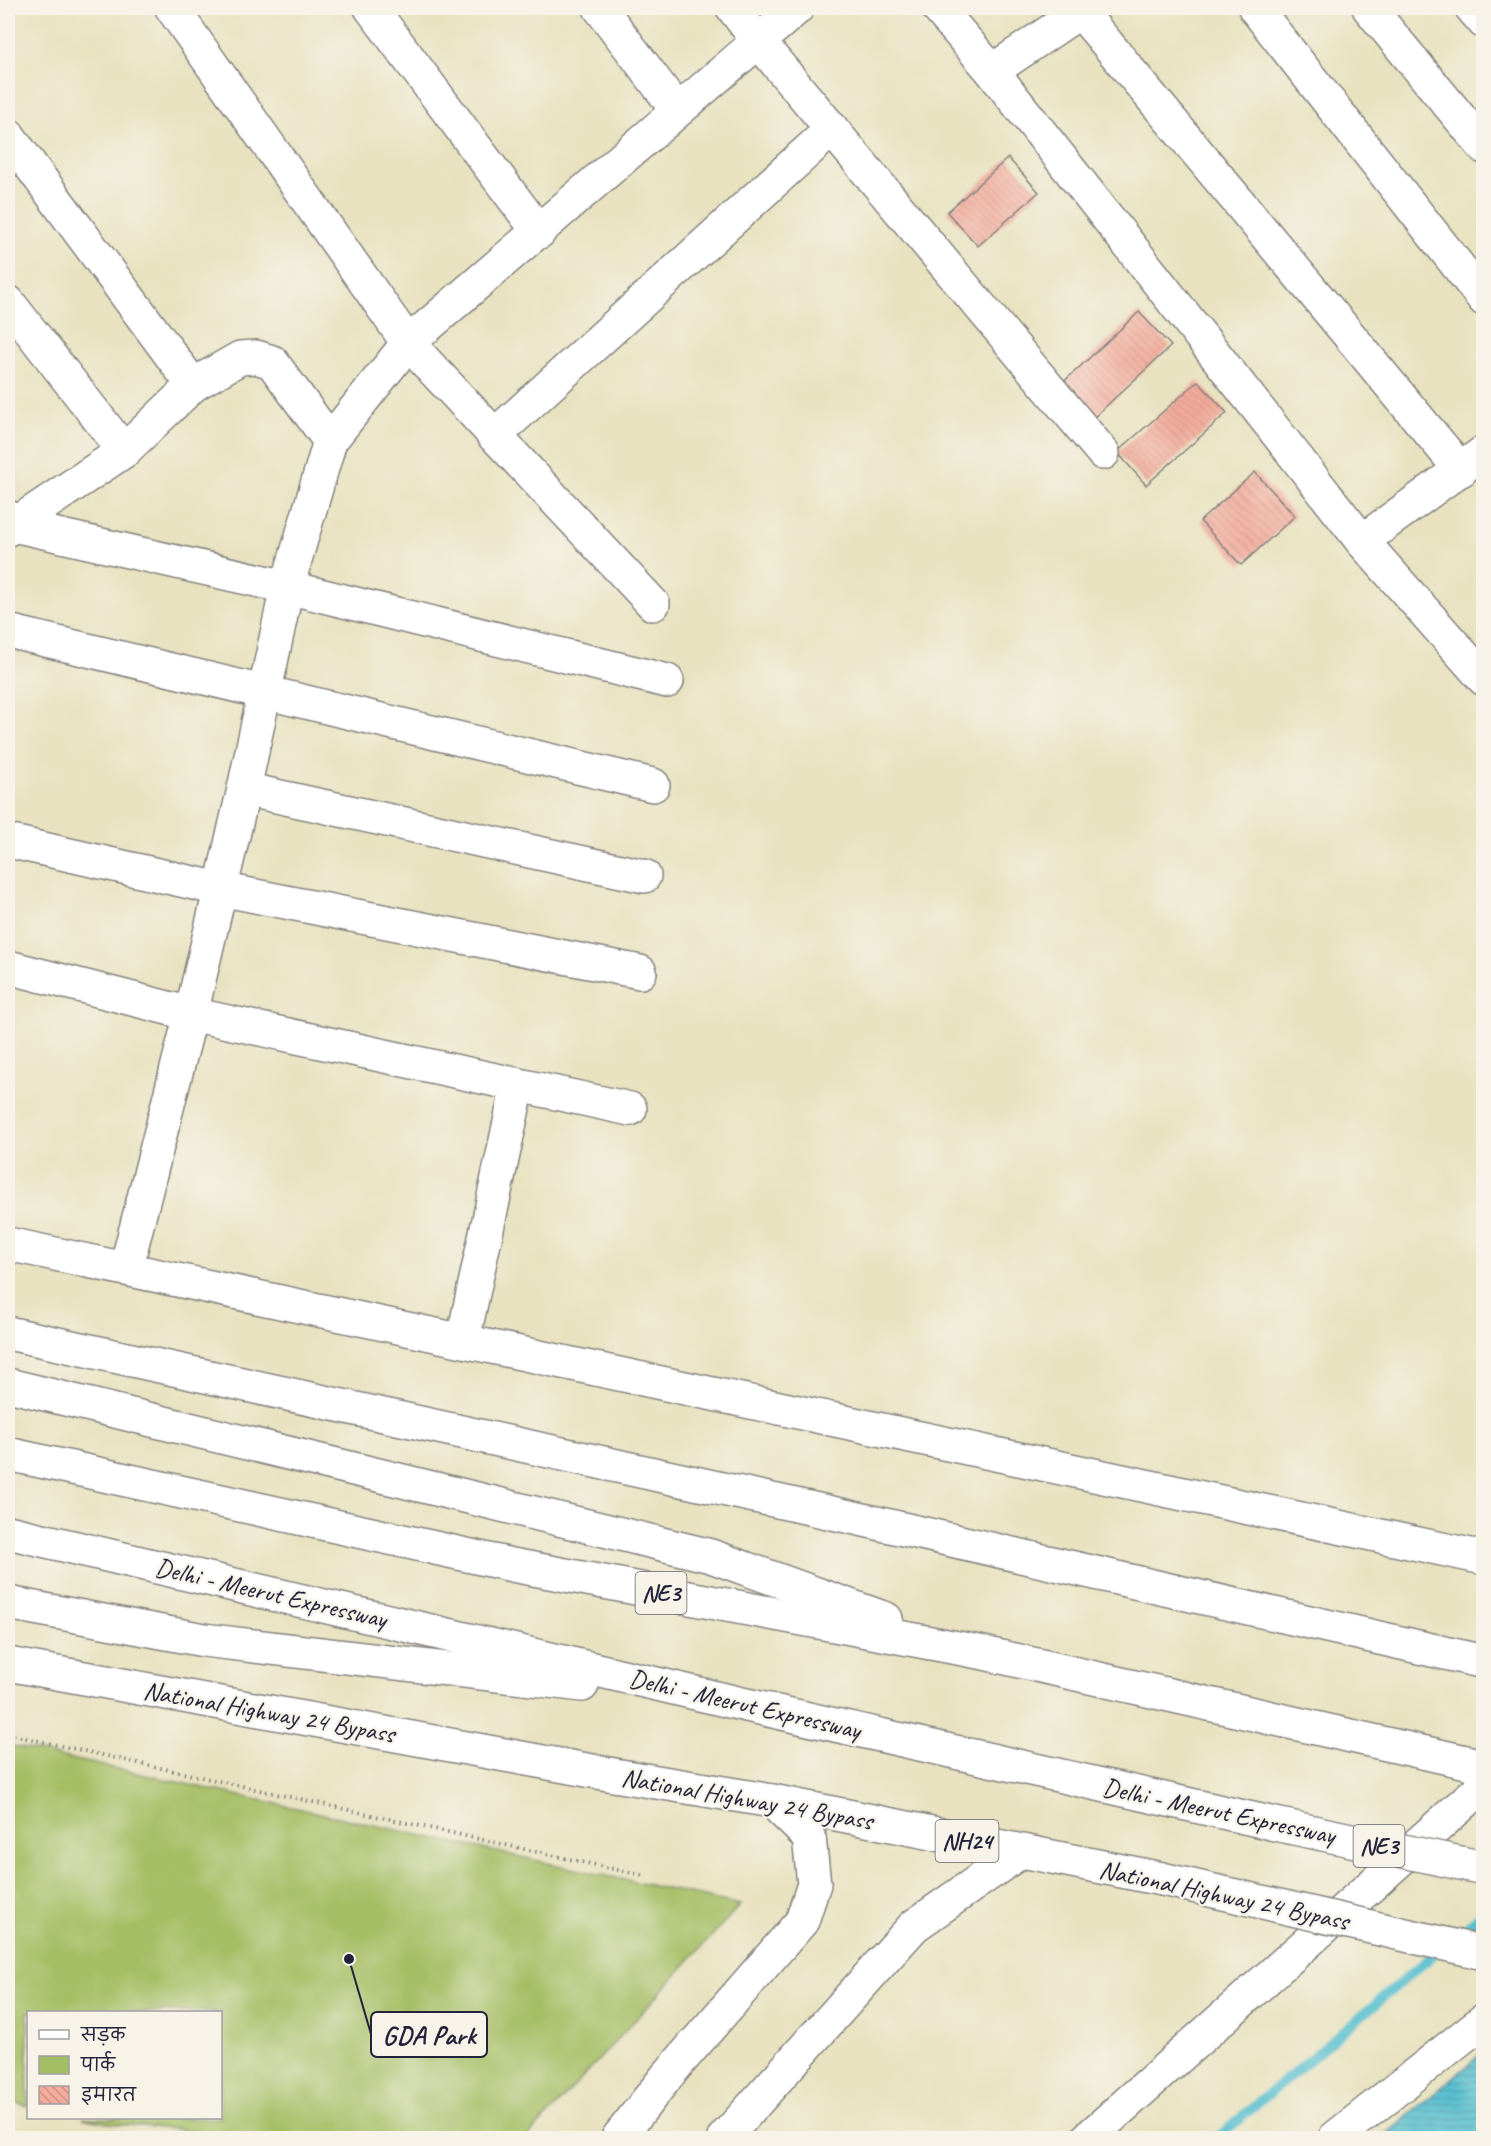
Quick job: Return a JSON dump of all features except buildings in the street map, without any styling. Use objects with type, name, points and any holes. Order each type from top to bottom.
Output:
[{"type":"main road","points":[[172,8],[408,343],[653,604]]},
{"type":"main road","points":[[371,8],[538,232]]},
{"type":"main road","points":[[600,8],[677,110]]},
{"type":"main road","points":[[733,8],[1103,453]]},
{"type":"main road","points":[[126,1268],[191,1014],[244,789],[287,587],[330,441],[408,343],[797,8]]},
{"type":"main road","points":[[938,8],[992,71],[1362,541],[1481,673]]},
{"type":"main road","points":[[1255,8],[1484,299]]},
{"type":"main road","points":[[1369,8],[1484,147]]},
{"type":"main road","points":[[1472,8],[1484,22]]},
{"type":"main road","points":[[992,71],[1083,10],[1472,461],[1362,541]]},
{"type":"main road","points":[[494,436],[832,129]]},
{"type":"main road","points":[[8,135],[193,385]]},
{"type":"main road","points":[[8,302],[124,451]]},
{"type":"main road","points":[[9,524],[124,451],[193,385],[240,358],[256,357],[272,362],[330,441]]},
{"type":"main road","points":[[9,524],[287,587],[668,681]]},
{"type":"main road","points":[[8,631],[653,785]]},
{"type":"main road","points":[[244,789],[644,876]]},
{"type":"main road","points":[[8,841],[220,889],[640,972]]},
{"type":"main road","points":[[8,967],[191,1014],[630,1109]]},
{"type":"main road","points":[[463,1340],[518,1085]]},
{"type":"main road","points":[[8,1244],[1484,1558]]},
{"type":"main road","points":[[8,1333],[855,1518],[1484,1662]]},
{"type":"main road","points":[[8,1385],[711,1556],[979,1652]]},
{"type":"main road","name":"NE3","points":[[8,1454],[512,1565],[979,1652],[1484,1766]]},
{"type":"main road","name":"Delhi - Meerut Expressway","points":[[8,1532],[741,1704],[1275,1824],[1484,1868]]},
{"type":"main road","points":[[8,1603],[204,1640],[741,1704]]},
{"type":"main road","name":"National Highway 24 Bypass","points":[[8,1664],[614,1775],[772,1801],[1162,1879],[1484,1953]]},
{"type":"main road","points":[[1088,2139],[1484,1785]]},
{"type":"main road","points":[[618,2139],[668,2076],[802,1921],[814,1884],[809,1837],[772,1801]]},
{"type":"main road","points":[[724,2139],[914,1926],[1020,1852]]},
{"type":"main road","points":[[1335,2139],[1484,2020]]},
{"type":"path","points":[[8,1734],[645,1876]]},
{"type":"green space","points":[[8,1745],[740,1905],[527,2138],[272,2138],[107,2123],[88,2119],[222,2119],[222,2011],[27,2011],[27,2106],[8,2101]]},
{"type":"water","points":[[1483,2052],[1483,2138],[1382,2138]]},
{"type":"waterway","points":[[1217,2138],[1484,1912]]},
{"type":"place","name":"GDA Park","points":[[349,1959]]}]
